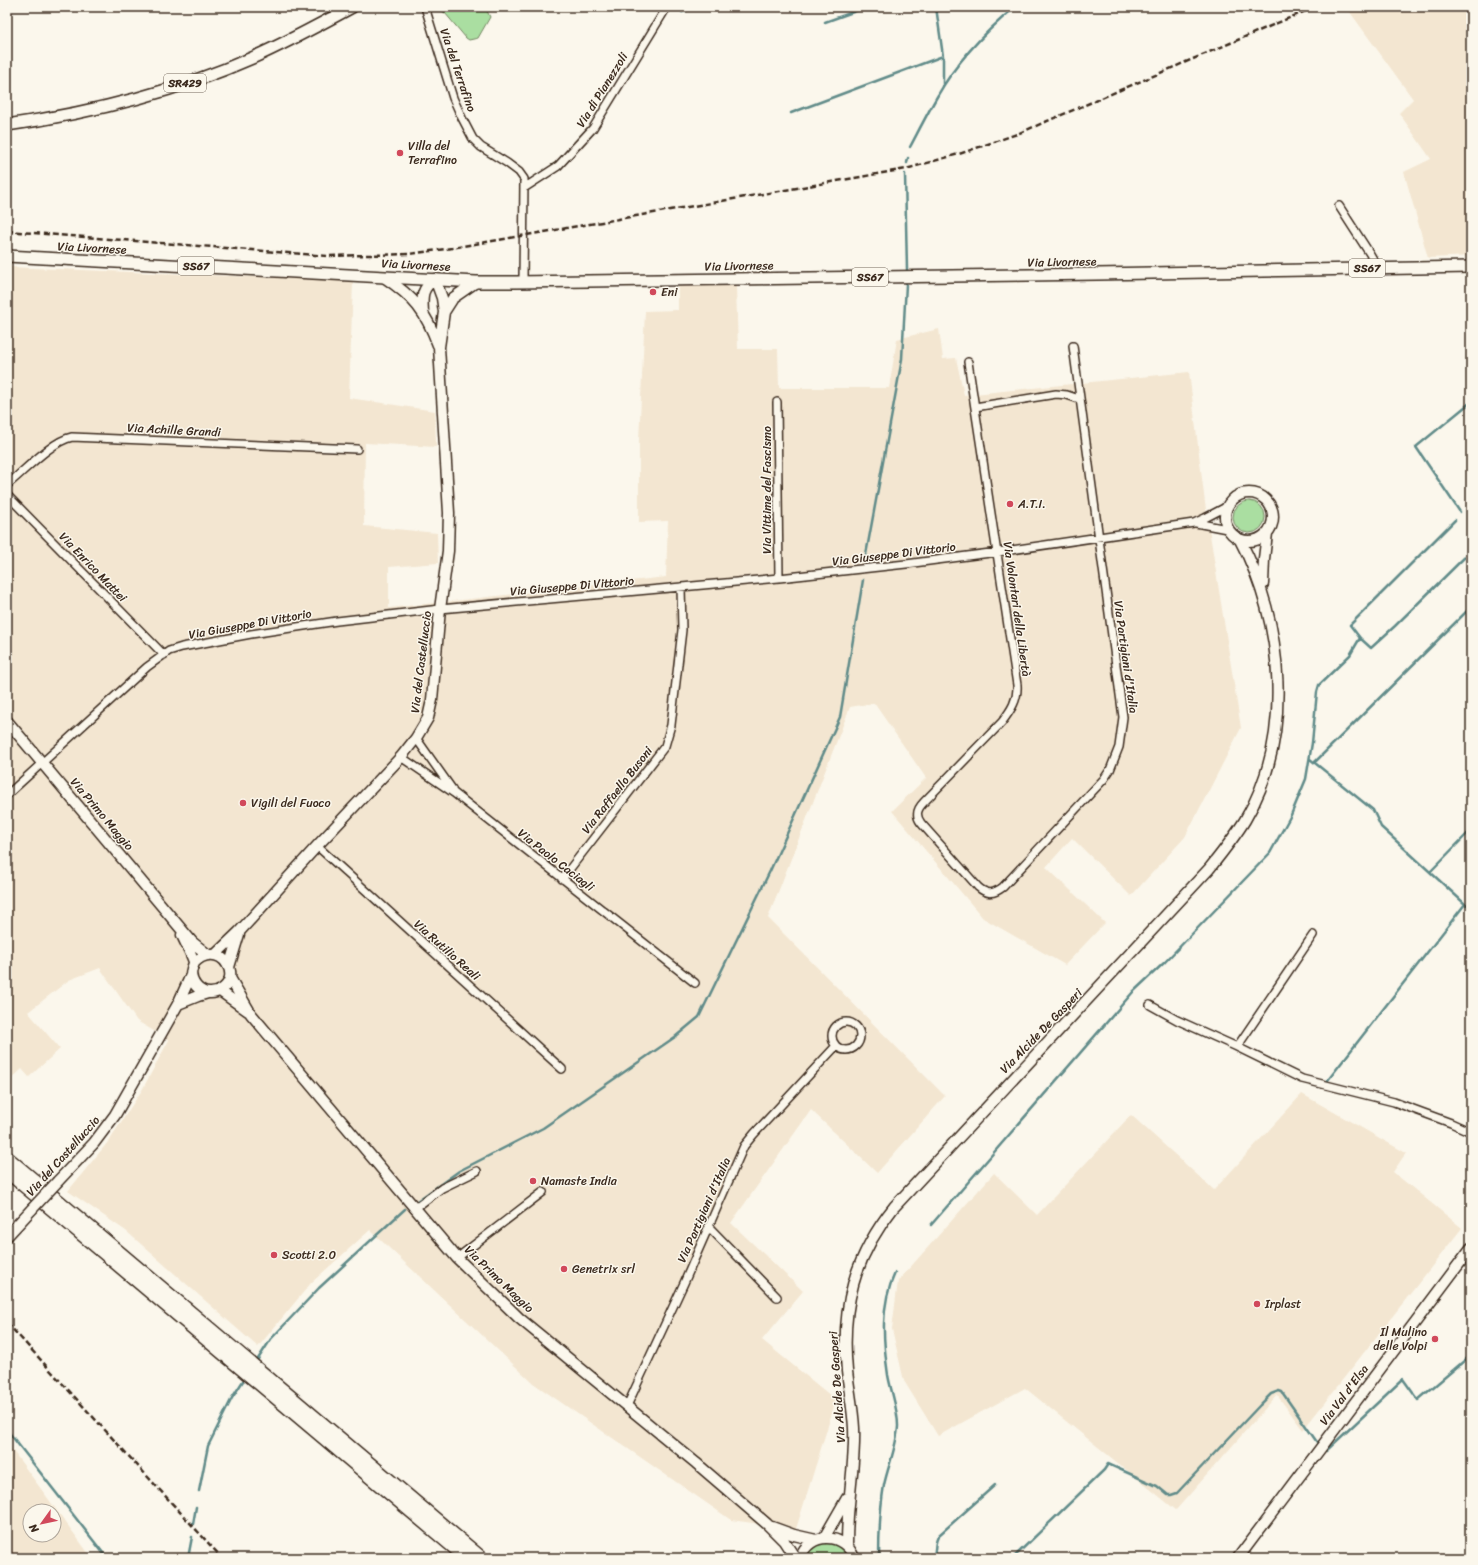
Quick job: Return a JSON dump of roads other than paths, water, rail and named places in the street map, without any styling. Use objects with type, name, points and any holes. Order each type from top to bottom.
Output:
[{"type":"highway","points":[[7,1158],[482,1558]]},
{"type":"highway","points":[[7,1170],[467,1558]]},
{"type":"main road","name":"SR429","points":[[7,125],[88,110],[142,97],[189,82],[251,58],[292,39],[352,7]]},
{"type":"main road","name":"Via Livornese","points":[[7,256],[476,282],[1097,274],[1471,267]]},
{"type":"street","name":"Via del Terrafino","points":[[425,7],[453,98],[473,139],[481,147],[493,153],[519,172],[524,178],[523,282]]},
{"type":"street","name":"Via di Pianezzoli","points":[[524,188],[558,166],[593,128],[667,7]]},
{"type":"street","points":[[1339,206],[1378,268]]},
{"type":"street","name":"Via del Castelluccio","points":[[384,276],[405,291],[423,312],[439,347]]},
{"type":"street","name":"Via del Castelluccio","points":[[211,954],[239,932],[401,757],[416,738],[425,724],[430,712],[440,609],[448,551],[450,513],[439,347],[444,312],[442,298],[435,279],[428,284],[422,295],[423,312]]},
{"type":"street","name":"Via del Castelluccio","points":[[444,312],[453,298],[476,282]]},
{"type":"street","name":"Via Partigiani d'Italia","points":[[922,823],[978,887],[988,894],[997,892],[1104,779],[1110,770],[1119,747],[1123,717],[1073,346]]},
{"type":"street","name":"Via Volontari della Libertà","points":[[922,823],[917,815],[921,806],[1002,722],[1011,710],[1017,696],[1017,685],[998,552],[968,362]]},
{"type":"street","points":[[975,408],[1056,394],[1067,395],[1079,399]]},
{"type":"street","name":"Via Vittime del Fascismo","points":[[778,402],[779,578]]},
{"type":"street","name":"Via Achille Grandi","points":[[7,485],[56,444],[66,438],[72,437],[357,449]]},
{"type":"street","points":[[1243,493],[1250,493],[1264,498],[1272,510],[1272,524],[1267,533],[1259,540],[1240,540],[1232,535],[1227,528],[1224,518],[1226,507],[1236,496],[1243,493]]},
{"type":"street","name":"Via Enrico Mattei","points":[[7,495],[164,655]]},
{"type":"street","name":"Via Giuseppe Di Vittorio","points":[[7,795],[147,667],[175,648],[251,634],[336,621],[440,609],[779,578],[998,552],[1194,522],[1226,507]]},
{"type":"street","name":"Via Giuseppe Di Vittorio","points":[[1194,522],[1227,528]]},
{"type":"street","name":"Via Alcide De Gasperi","points":[[847,1546],[850,1492],[854,1462],[854,1427],[847,1370],[846,1322],[854,1278],[879,1227],[894,1207],[1193,888],[1227,846],[1245,820],[1264,777],[1274,744],[1277,722],[1277,667],[1264,594],[1263,569],[1267,533]]},
{"type":"street","name":"Via Alcide De Gasperi","points":[[1240,540],[1251,560],[1264,594]]},
{"type":"street","name":"Via Raffaello Busoni","points":[[562,879],[665,746],[672,725],[682,630],[681,587]]},
{"type":"street","name":"Via Primo Maggio","points":[[7,720],[192,942],[211,954],[221,957],[229,967],[230,978],[251,1014],[414,1209],[457,1258],[519,1318],[627,1406],[767,1524],[784,1541],[795,1558]]},
{"type":"street","points":[[416,738],[454,793]]},
{"type":"street","name":"Via Paolo Caciagli","points":[[401,757],[454,793],[695,983]]},
{"type":"street","name":"Via Rutilio Reali","points":[[317,846],[562,1069]]},
{"type":"street","name":"Via Primo Maggio","points":[[177,924],[194,963]]},
{"type":"street","points":[[229,967],[239,932]]},
{"type":"street","points":[[1238,1047],[1313,935]]},
{"type":"street","points":[[208,993],[196,987],[191,975],[194,963],[202,956],[211,954]]},
{"type":"street","name":"Via del Castelluccio","points":[[7,1236],[91,1146],[115,1115],[178,1004],[191,975]]},
{"type":"street","points":[[178,1004],[198,996],[220,991],[224,988],[230,978]]},
{"type":"street","name":"Via Primo Maggio","points":[[220,991],[251,1014]]},
{"type":"street","points":[[1150,1005],[1178,1020],[1302,1078],[1394,1102],[1471,1132]]},
{"type":"street","points":[[841,1022],[854,1024],[860,1032],[857,1045],[854,1048],[845,1050],[836,1046],[832,1038],[833,1029],[841,1022]]},
{"type":"street","name":"Via Partigiani d'Italia","points":[[627,1406],[684,1283],[744,1146],[836,1046]]},
{"type":"street","points":[[414,1209],[442,1188],[478,1171]]},
{"type":"street","points":[[457,1258],[543,1192]]},
{"type":"street","points":[[708,1226],[777,1297]]},
{"type":"street","name":"Via Val d'Elsa","points":[[1238,1558],[1471,1248]]},
{"type":"street","name":"Via Alcide De Gasperi","points":[[800,1558],[807,1546],[820,1539],[850,1492]]},
{"type":"street","name":"Via Primo Maggio","points":[[767,1524],[794,1535],[820,1539],[836,1539],[847,1546]]},
{"type":"street","points":[[847,1546],[854,1558]]},
{"type":"waterway","points":[[682,12],[694,7]]},
{"type":"waterway","points":[[825,22],[867,7]]},
{"type":"waterway","points":[[936,7],[943,56],[943,86]]},
{"type":"waterway","points":[[910,147],[934,101],[954,70],[982,37],[1015,7]]},
{"type":"waterway","points":[[791,113],[943,56]]},
{"type":"waterway","points":[[907,163],[908,158]]},
{"type":"waterway","points":[[905,174],[907,270]]},
{"type":"waterway","points":[[865,560],[902,359],[906,284]]},
{"type":"waterway","points":[[1460,512],[1416,447],[1471,402]]},
{"type":"waterway","points":[[1455,520],[1350,625],[1360,638],[1371,648],[1471,551]]},
{"type":"waterway","points":[[417,1201],[459,1171],[543,1128],[675,1037],[699,1017],[770,871],[840,717],[863,580]]},
{"type":"waterway","points":[[1315,762],[1471,607]]},
{"type":"waterway","points":[[931,1225],[1133,992],[1165,962],[1270,853],[1291,815],[1306,779],[1319,685],[1350,655],[1360,638]]},
{"type":"waterway","points":[[1310,759],[1373,810],[1381,827],[1465,904],[1471,906]]},
{"type":"waterway","points":[[1430,872],[1471,830]]},
{"type":"waterway","points":[[1328,1080],[1465,904]]},
{"type":"waterway","points":[[258,1359],[271,1339],[319,1288],[405,1209]]},
{"type":"waterway","points":[[879,1558],[880,1522],[884,1485],[896,1441],[898,1426],[896,1407],[888,1375],[884,1336],[887,1298],[895,1273]]},
{"type":"waterway","points":[[1326,1451],[1403,1379],[1418,1400],[1471,1355]]},
{"type":"waterway","points":[[199,1491],[208,1446],[232,1398],[243,1381]]},
{"type":"waterway","points":[[1013,1558],[1104,1470],[1108,1464],[1157,1486],[1168,1495],[1177,1493],[1260,1405],[1271,1394],[1279,1391],[1282,1392],[1319,1445]]},
{"type":"waterway","points":[[7,1430],[107,1558]]},
{"type":"waterway","points":[[933,1558],[936,1541],[939,1535],[995,1485]]},
{"type":"waterway","points":[[193,1524],[196,1507]]},
{"type":"waterway","points":[[188,1558],[192,1537]]},
{"type":"railway","points":[[7,231],[328,256],[410,254],[452,248],[906,169],[962,153],[1017,134],[1315,7]]},
{"type":"railway","points":[[7,1323],[222,1558]]},
{"type":"place","name":"Villa del Terrafino","points":[[400,153]]},
{"type":"place","name":"Eni","points":[[653,292]]},
{"type":"place","name":"A.T.I.","points":[[1010,504]]},
{"type":"place","name":"Vigili del Fuoco","points":[[243,803]]},
{"type":"place","name":"Namaste India","points":[[533,1181]]},
{"type":"place","name":"Scotti 2.0","points":[[274,1255]]},
{"type":"place","name":"Genetrix srl","points":[[564,1269]]},
{"type":"place","name":"Irplast","points":[[1257,1304]]},
{"type":"place","name":"Il Mulino delle Volpi","points":[[1435,1339]]}]
